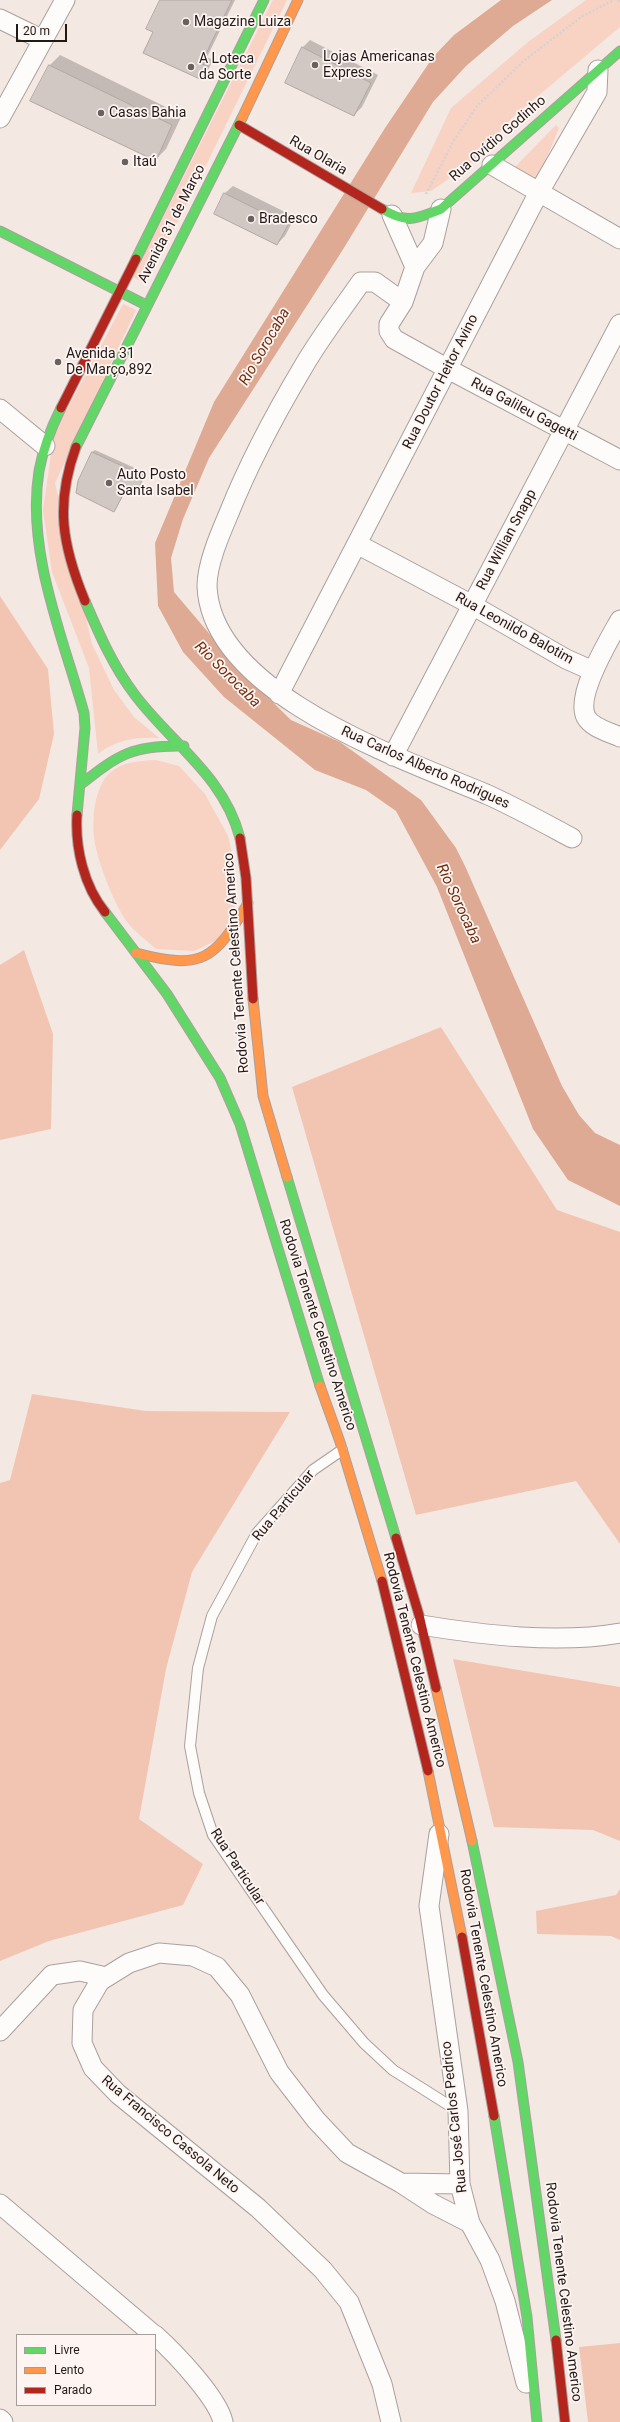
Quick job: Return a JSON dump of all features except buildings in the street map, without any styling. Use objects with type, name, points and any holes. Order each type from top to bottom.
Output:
[{"type":"main road","name":"Avenida 31 de Março","points":[[119,291],[264,0]]},
{"type":"main road","points":[[238,125],[298,0]]},
{"type":"main road","name":"Rua Ovídio Godinho","points":[[414,220],[441,209],[620,51]]},
{"type":"main road","name":"Avenida 31 de Março","points":[[146,305],[238,125]]},
{"type":"main road","name":"Rua Olaria","points":[[238,125],[388,213]]},
{"type":"main road","points":[[388,213],[414,220]]},
{"type":"main road","points":[[0,231],[146,305]]},
{"type":"main road","name":"Rodovia Tenente Celestino Americo","points":[[119,291],[55,421],[45,446],[38,479],[39,539],[59,622],[84,713],[80,785],[76,820],[79,849],[85,875],[95,900],[136,953],[198,1040],[220,1078],[240,1124],[310,1355],[342,1450],[390,1609],[440,1825],[482,2043],[527,2317],[537,2422]]},
{"type":"main road","name":"Rodovia Tenente Celestino Americo","points":[[146,305],[81,433],[68,470],[62,493],[63,518],[72,561],[93,619],[112,659],[135,696],[184,746],[231,808],[242,842],[248,903],[255,1047],[263,1096],[421,1625],[474,1849],[518,2062],[554,2322],[565,2422]]},
{"type":"main road","points":[[80,785],[114,758],[129,750],[157,745],[184,746]]},
{"type":"main road","points":[[136,953],[173,962],[193,961],[209,954],[227,938],[248,903]]},
{"type":"street","points":[[0,118],[65,0]]},
{"type":"street","points":[[0,19],[43,40]]},
{"type":"street","name":"Rua Doutor Heitor Avino","points":[[279,694],[539,192],[597,92],[598,70]]},
{"type":"street","points":[[492,165],[620,239]]},
{"type":"street","name":"Rua Galileu Gagetti","points":[[441,209],[433,243],[415,267],[403,302],[389,324],[389,331],[394,339],[448,370],[620,460]]},
{"type":"street","points":[[388,213],[415,267]]},
{"type":"street","name":"Rua Carlos Alberto Rodrigues","points":[[403,302],[375,282],[361,282],[303,368],[248,467],[217,542],[207,585],[212,618],[235,653],[279,694],[345,732],[393,756],[488,795],[572,838]]},
{"type":"street","name":"Rua Willian Snapp","points":[[393,756],[620,324]]},
{"type":"street","points":[[0,409],[45,446]]},
{"type":"street","name":"Rua Leonildo Balotim","points":[[357,544],[472,605],[566,659],[593,671]]},
{"type":"street","points":[[620,620],[593,671],[583,707],[587,718],[596,726],[620,737]]},
{"type":"street","points":[[421,1625],[461,1631],[539,1637],[606,1636],[620,1633]]},
{"type":"street","name":"Rua José Carlos Pedrico","points":[[440,1825],[430,1906],[458,2111],[460,2184],[470,2223],[490,2260],[505,2301],[537,2422]]},
{"type":"street","name":"Rua Francisco Cassola Neto","points":[[391,2422],[382,2384],[349,2302],[324,2270],[258,2208],[118,2094],[93,2068],[82,2043],[82,2010],[100,1981],[129,1963],[159,1953],[193,1956],[217,1967],[240,1996],[279,2072],[316,2120],[347,2153],[401,2182],[433,2204],[470,2223]]},
{"type":"street","points":[[0,2031],[52,1975],[80,1972],[106,1977]]},
{"type":"street","name":"Rua Francisco Cassola Neto","points":[[401,2182],[460,2184]]},
{"type":"street","points":[[0,2204],[154,2334]]},
{"type":"street","points":[[156,2336],[199,2383],[221,2411],[223,2422]]},
{"type":"street","points":[[0,2419],[3,2422]]},
{"type":"lane","name":"Rua Particular","points":[[342,1450],[313,1470],[257,1533],[212,1616],[198,1668],[190,1746],[199,1793],[213,1835],[324,1995],[364,2043],[393,2070],[458,2111]]},
{"type":"path","points":[[414,220],[430,182],[453,142],[477,106],[525,60],[581,17],[614,0]]},
{"type":"shaded area","points":[[273,0],[287,0],[186,206],[147,279],[143,282],[133,277]]},
{"type":"shaded area","points":[[586,0],[620,0],[620,27],[513,117],[472,163],[431,191],[411,193],[451,108],[528,42]]},
{"type":"shaded area","points":[[556,125],[559,128],[536,184],[512,170]]},
{"type":"shaded area","points":[[123,304],[136,310],[55,483],[92,644],[114,690],[134,717],[159,738],[127,740],[112,745],[98,754],[89,668],[52,572],[43,510],[54,434]]},
{"type":"shaded area","points":[[0,596],[48,669],[54,734],[39,799],[0,850]]},
{"type":"shaded area","points":[[156,760],[179,766],[205,794],[228,836],[235,866],[235,903],[232,919],[217,940],[194,951],[156,949],[131,927],[120,911],[110,890],[95,845],[94,809],[99,790],[108,774],[125,764]]},
{"type":"shaded area","points":[[24,950],[53,1034],[51,1129],[0,1140],[0,965]]},
{"type":"shaded area","points":[[441,1027],[557,1210],[620,1232],[620,1544],[576,1481],[416,1515],[292,1087]]},
{"type":"shaded area","points":[[32,1394],[146,1411],[290,1412],[192,1572],[166,1669],[139,1819],[203,1864],[183,1905],[49,1941],[0,1961],[0,1483],[10,1480]]},
{"type":"shaded area","points":[[453,1659],[620,1687],[620,1841],[593,1830],[494,1827]]},
{"type":"shaded area","points":[[620,1889],[620,1940],[611,1936],[537,1934],[536,1911],[616,1895]]},
{"type":"shaded area","points":[[620,2343],[620,2422],[588,2422],[579,2347]]},
{"type":"water","name":"Rio Sorocaba","points":[[501,0],[552,0],[513,26],[466,66],[433,102],[342,251],[209,458],[183,519],[171,558],[174,592],[241,671],[291,720],[340,742],[421,800],[456,848],[562,1086],[579,1115],[595,1133],[620,1145],[620,1206],[568,1180],[533,1129],[437,887],[396,811],[366,790],[315,770],[224,697],[183,652],[158,606],[155,543],[214,402],[385,128],[433,57],[454,35]]},
{"type":"traffic: fast","points":[[136,259],[264,0]]},
{"type":"traffic: fast","points":[[382,209],[398,217],[405,218],[418,217],[441,209],[620,51]]},
{"type":"traffic: fast","points":[[76,447],[242,118]]},
{"type":"traffic: fast","points":[[0,231],[146,305]]},
{"type":"traffic: fast","points":[[61,408],[45,447],[39,471],[36,502],[42,563],[49,594],[84,713],[85,728],[77,815]]},
{"type":"traffic: fast","points":[[85,601],[107,650],[127,684],[149,713],[210,778],[222,796],[232,816],[240,838]]},
{"type":"traffic: fast","points":[[80,785],[106,766],[128,754],[152,747],[184,746]]},
{"type":"traffic: fast","points":[[105,912],[167,994],[220,1078],[240,1124],[320,1386]]},
{"type":"traffic: fast","points":[[287,1177],[396,1538]]},
{"type":"traffic: fast","points":[[472,1841],[518,2062],[556,2340]]},
{"type":"traffic: fast","points":[[494,2116],[527,2317],[537,2422]]},
{"type":"traffic: slow","points":[[242,118],[298,0]]},
{"type":"traffic: slow","points":[[136,953],[177,961],[191,960],[204,956],[215,949],[225,938],[248,903]]},
{"type":"traffic: slow","points":[[253,999],[263,1096],[287,1177]]},
{"type":"traffic: slow","points":[[320,1386],[340,1442],[382,1581]]},
{"type":"traffic: slow","points":[[436,1688],[472,1841]]},
{"type":"traffic: slow","points":[[428,1771],[462,1937]]},
{"type":"traffic: jam","points":[[239,125],[382,209]]},
{"type":"traffic: jam","points":[[61,408],[136,259]]},
{"type":"traffic: jam","points":[[76,447],[65,487],[64,524],[71,561],[85,601]]},
{"type":"traffic: jam","points":[[77,815],[79,853],[82,866],[91,891],[105,912]]},
{"type":"traffic: jam","points":[[240,838],[246,878],[253,999]]},
{"type":"traffic: jam","points":[[396,1538],[419,1615],[436,1688]]},
{"type":"traffic: jam","points":[[382,1581],[428,1771]]},
{"type":"traffic: jam","points":[[462,1937],[494,2116]]},
{"type":"traffic: jam","points":[[556,2340],[565,2422]]},
{"type":"place","name":"Magazine Luiza","points":[[186,22]]},
{"type":"place","name":"Lojas Americanas Express","points":[[315,65]]},
{"type":"place","name":"A Loteca da Sorte","points":[[191,67]]},
{"type":"place","name":"Casas Bahia","points":[[101,113]]},
{"type":"place","name":"Itaú","points":[[125,162]]},
{"type":"place","name":"Bradesco","points":[[251,219]]},
{"type":"place","name":"Avenida 31 De Março,892","points":[[58,362]]},
{"type":"place","name":"Auto Posto Santa Isabel","points":[[109,483]]}]
